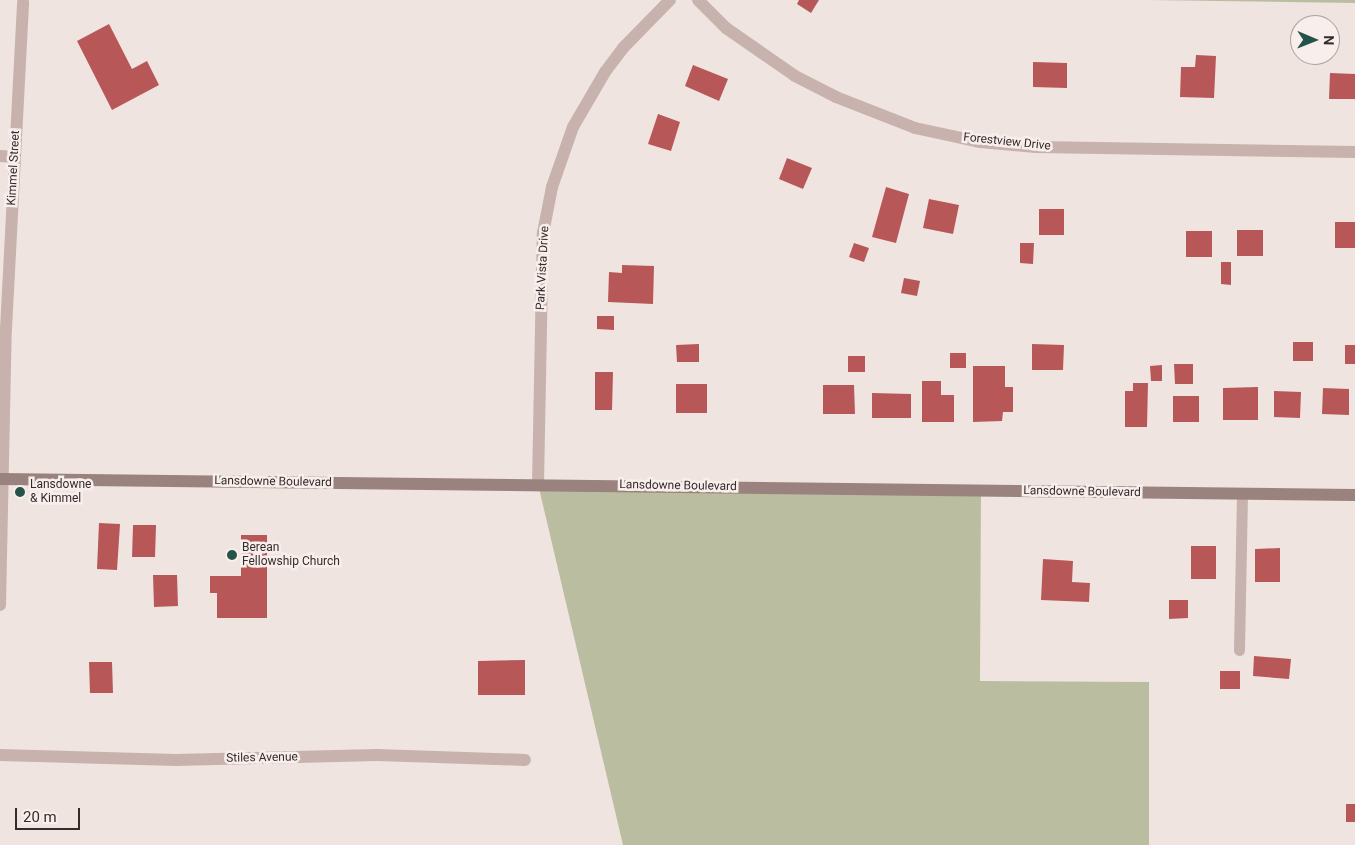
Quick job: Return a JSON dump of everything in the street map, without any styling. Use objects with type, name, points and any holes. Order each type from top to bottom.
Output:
[{"type":"street","name":"Park Vista Drive","points":[[538,484],[543,233],[552,187],[573,127],[605,72],[623,48],[670,0]]},
{"type":"street","name":"Forestview Drive","points":[[698,0],[726,28],[795,76],[836,97],[915,128],[980,142],[1036,147],[1355,152]]},
{"type":"street","name":"Kimmel Street","points":[[0,605],[1,479],[14,158],[23,2]]},
{"type":"street","points":[[0,156],[14,158]]},
{"type":"street","name":"Lansdowne Boulevard","points":[[1,479],[1355,495]]},
{"type":"street","name":"Stiles Avenue","points":[[0,755],[176,760],[377,755],[524,760]]},
{"type":"lane","points":[[1239,650],[1242,494]]},
{"type":"green space","points":[[1148,0],[1355,0],[1355,3]]},
{"type":"green space","points":[[538,484],[981,490],[980,681],[1149,682],[1149,845],[623,845]]},
{"type":"building","points":[[799,0],[819,0],[811,13],[797,4]]},
{"type":"building","points":[[109,24],[132,69],[147,61],[159,85],[112,110],[77,41]]},
{"type":"building","points":[[1196,55],[1216,56],[1214,98],[1180,97],[1181,67],[1195,67]]},
{"type":"building","points":[[1033,62],[1067,63],[1067,88],[1033,87]]},
{"type":"building","points":[[693,65],[728,79],[719,101],[685,86]]},
{"type":"building","points":[[1330,73],[1355,74],[1355,99],[1329,99]]},
{"type":"building","points":[[658,114],[680,122],[671,151],[648,144]]},
{"type":"building","points":[[787,158],[812,168],[803,189],[779,179]]},
{"type":"building","points":[[886,187],[909,194],[896,243],[872,237]]},
{"type":"building","points":[[929,199],[959,205],[953,234],[923,228]]},
{"type":"building","points":[[1039,209],[1064,209],[1064,235],[1039,235]]},
{"type":"building","points":[[1335,222],[1355,222],[1355,248],[1335,248]]},
{"type":"building","points":[[1237,230],[1263,230],[1263,256],[1237,256]]},
{"type":"building","points":[[1186,231],[1212,231],[1212,257],[1186,257]]},
{"type":"building","points":[[854,243],[869,248],[864,262],[849,257]]},
{"type":"building","points":[[1020,243],[1034,243],[1033,264],[1020,263]]},
{"type":"building","points":[[1221,262],[1231,262],[1231,285],[1221,284]]},
{"type":"building","points":[[622,265],[654,266],[653,304],[608,302],[609,272],[622,273]]},
{"type":"building","points":[[904,278],[920,281],[917,296],[901,293]]},
{"type":"building","points":[[597,316],[614,316],[614,330],[597,329]]},
{"type":"building","points":[[1293,342],[1313,342],[1313,361],[1293,361]]},
{"type":"building","points":[[699,344],[699,362],[677,362],[676,345]]},
{"type":"building","points":[[1032,344],[1064,345],[1063,370],[1032,370]]},
{"type":"building","points":[[1345,345],[1355,345],[1355,364],[1345,364]]},
{"type":"building","points":[[950,353],[966,353],[966,368],[950,368]]},
{"type":"building","points":[[848,356],[865,356],[865,372],[848,372]]},
{"type":"building","points":[[1174,364],[1193,364],[1193,384],[1175,384]]},
{"type":"building","points":[[1162,365],[1162,381],[1151,381],[1150,366]]},
{"type":"building","points":[[973,366],[1005,366],[1005,387],[1013,387],[1013,412],[1003,412],[1002,421],[973,422]]},
{"type":"building","points":[[595,372],[613,372],[612,410],[595,410]]},
{"type":"building","points":[[922,381],[941,381],[941,395],[954,395],[954,422],[922,422]]},
{"type":"building","points":[[1133,383],[1148,383],[1147,427],[1125,427],[1125,391],[1133,391]]},
{"type":"building","points":[[676,384],[707,384],[707,413],[676,413]]},
{"type":"building","points":[[823,385],[854,385],[855,414],[823,414]]},
{"type":"building","points":[[1258,387],[1258,420],[1223,420],[1223,388]]},
{"type":"building","points":[[1323,388],[1349,389],[1349,415],[1322,414]]},
{"type":"building","points":[[1274,391],[1301,392],[1300,418],[1274,417]]},
{"type":"building","points":[[872,393],[911,394],[911,418],[872,418]]},
{"type":"building","points":[[1173,396],[1199,396],[1199,422],[1173,422]]},
{"type":"building","points":[[99,523],[120,524],[117,570],[97,569]]},
{"type":"building","points":[[133,525],[156,525],[155,557],[132,557]]},
{"type":"building","points":[[241,535],[267,535],[267,618],[217,618],[217,593],[210,593],[210,576],[241,576]]},
{"type":"building","points":[[1191,546],[1216,546],[1216,579],[1191,579]]},
{"type":"building","points":[[1280,548],[1280,582],[1255,582],[1255,549]]},
{"type":"building","points":[[1043,559],[1073,561],[1072,582],[1090,583],[1089,602],[1041,600]]},
{"type":"building","points":[[153,575],[177,575],[178,606],[154,607]]},
{"type":"building","points":[[1169,600],[1188,600],[1188,618],[1169,619]]},
{"type":"building","points":[[1254,656],[1291,659],[1289,679],[1253,676]]},
{"type":"building","points":[[525,660],[525,695],[478,695],[478,661]]},
{"type":"building","points":[[89,662],[112,662],[113,693],[90,693]]},
{"type":"building","points":[[1220,671],[1240,671],[1240,689],[1220,689]]},
{"type":"building","points":[[1346,804],[1355,804],[1355,822],[1346,822]]},
{"type":"place","name":"Lansdowne & Kimmel","points":[[20,492]]},
{"type":"place","name":"Berean Fellowship Church","points":[[232,555]]}]
